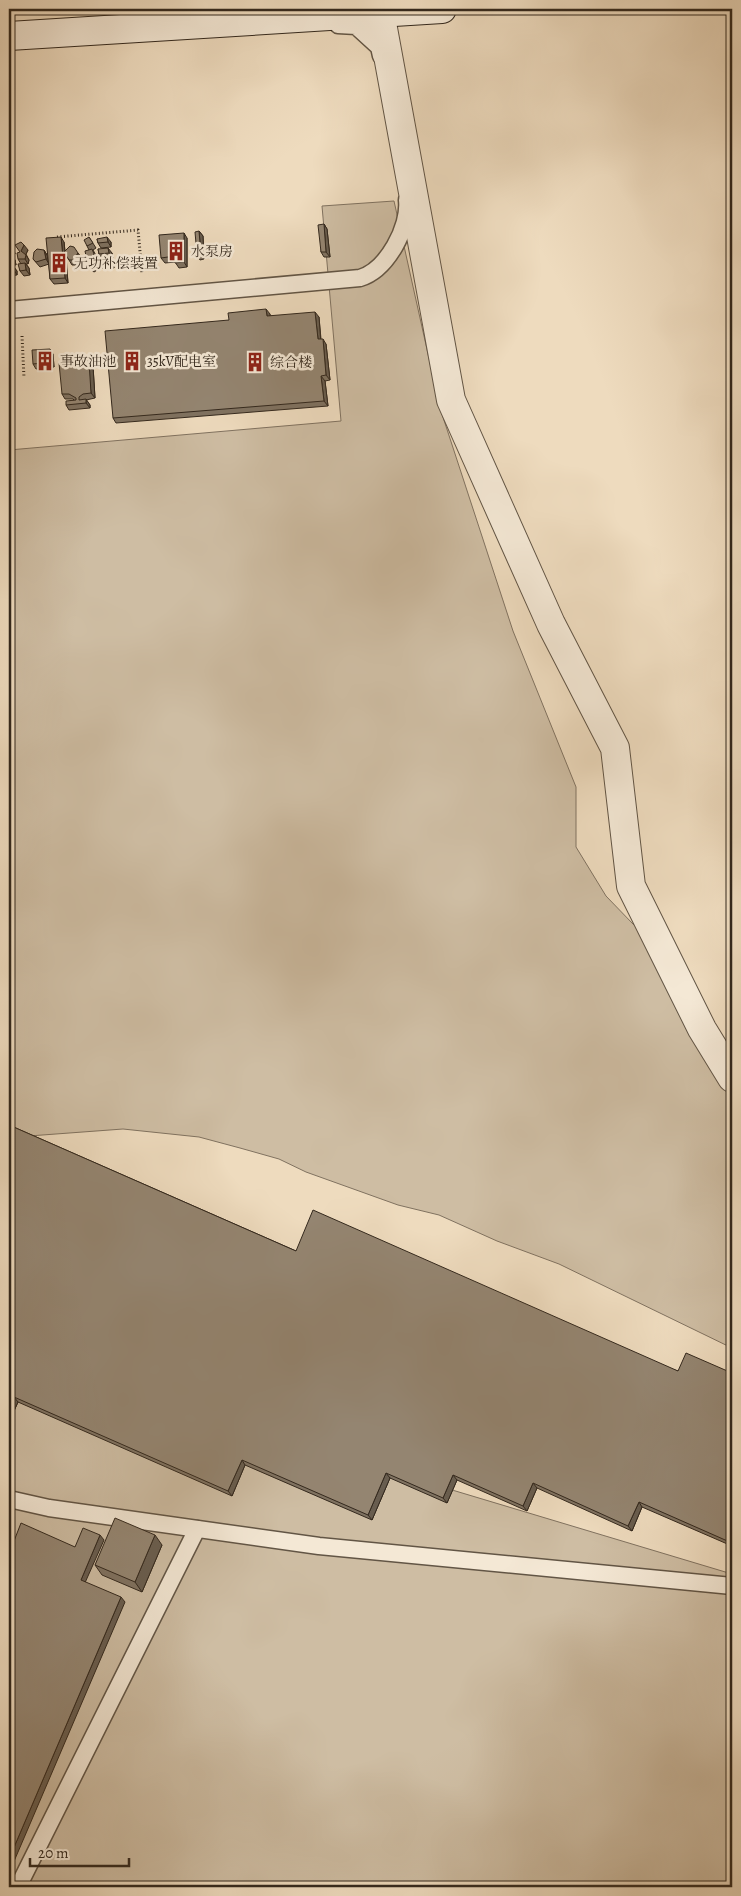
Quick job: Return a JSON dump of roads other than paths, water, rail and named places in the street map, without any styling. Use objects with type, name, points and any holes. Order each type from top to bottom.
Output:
[{"type":"street","points":[[9,36],[442,9]]},
{"type":"street","points":[[380,12],[451,400],[551,624],[615,748],[631,886],[702,1029],[732,1078]]},
{"type":"lane","points":[[9,310],[328,281],[370,275],[385,262],[398,240],[408,206],[397,105],[379,47],[356,26],[274,19]]},
{"type":"lane","points":[[9,1499],[49,1508],[319,1546],[732,1586]]},
{"type":"lane","points":[[18,1887],[197,1529]]},
{"type":"place","name":"水泵房","points":[[176,251]]},
{"type":"place","name":"无功补偿装置","points":[[59,263]]},
{"type":"place","name":"事故油池","points":[[45,361]]},
{"type":"place","name":"35kV配电室","points":[[132,361]]},
{"type":"place","name":"综合楼","points":[[255,362]]}]
